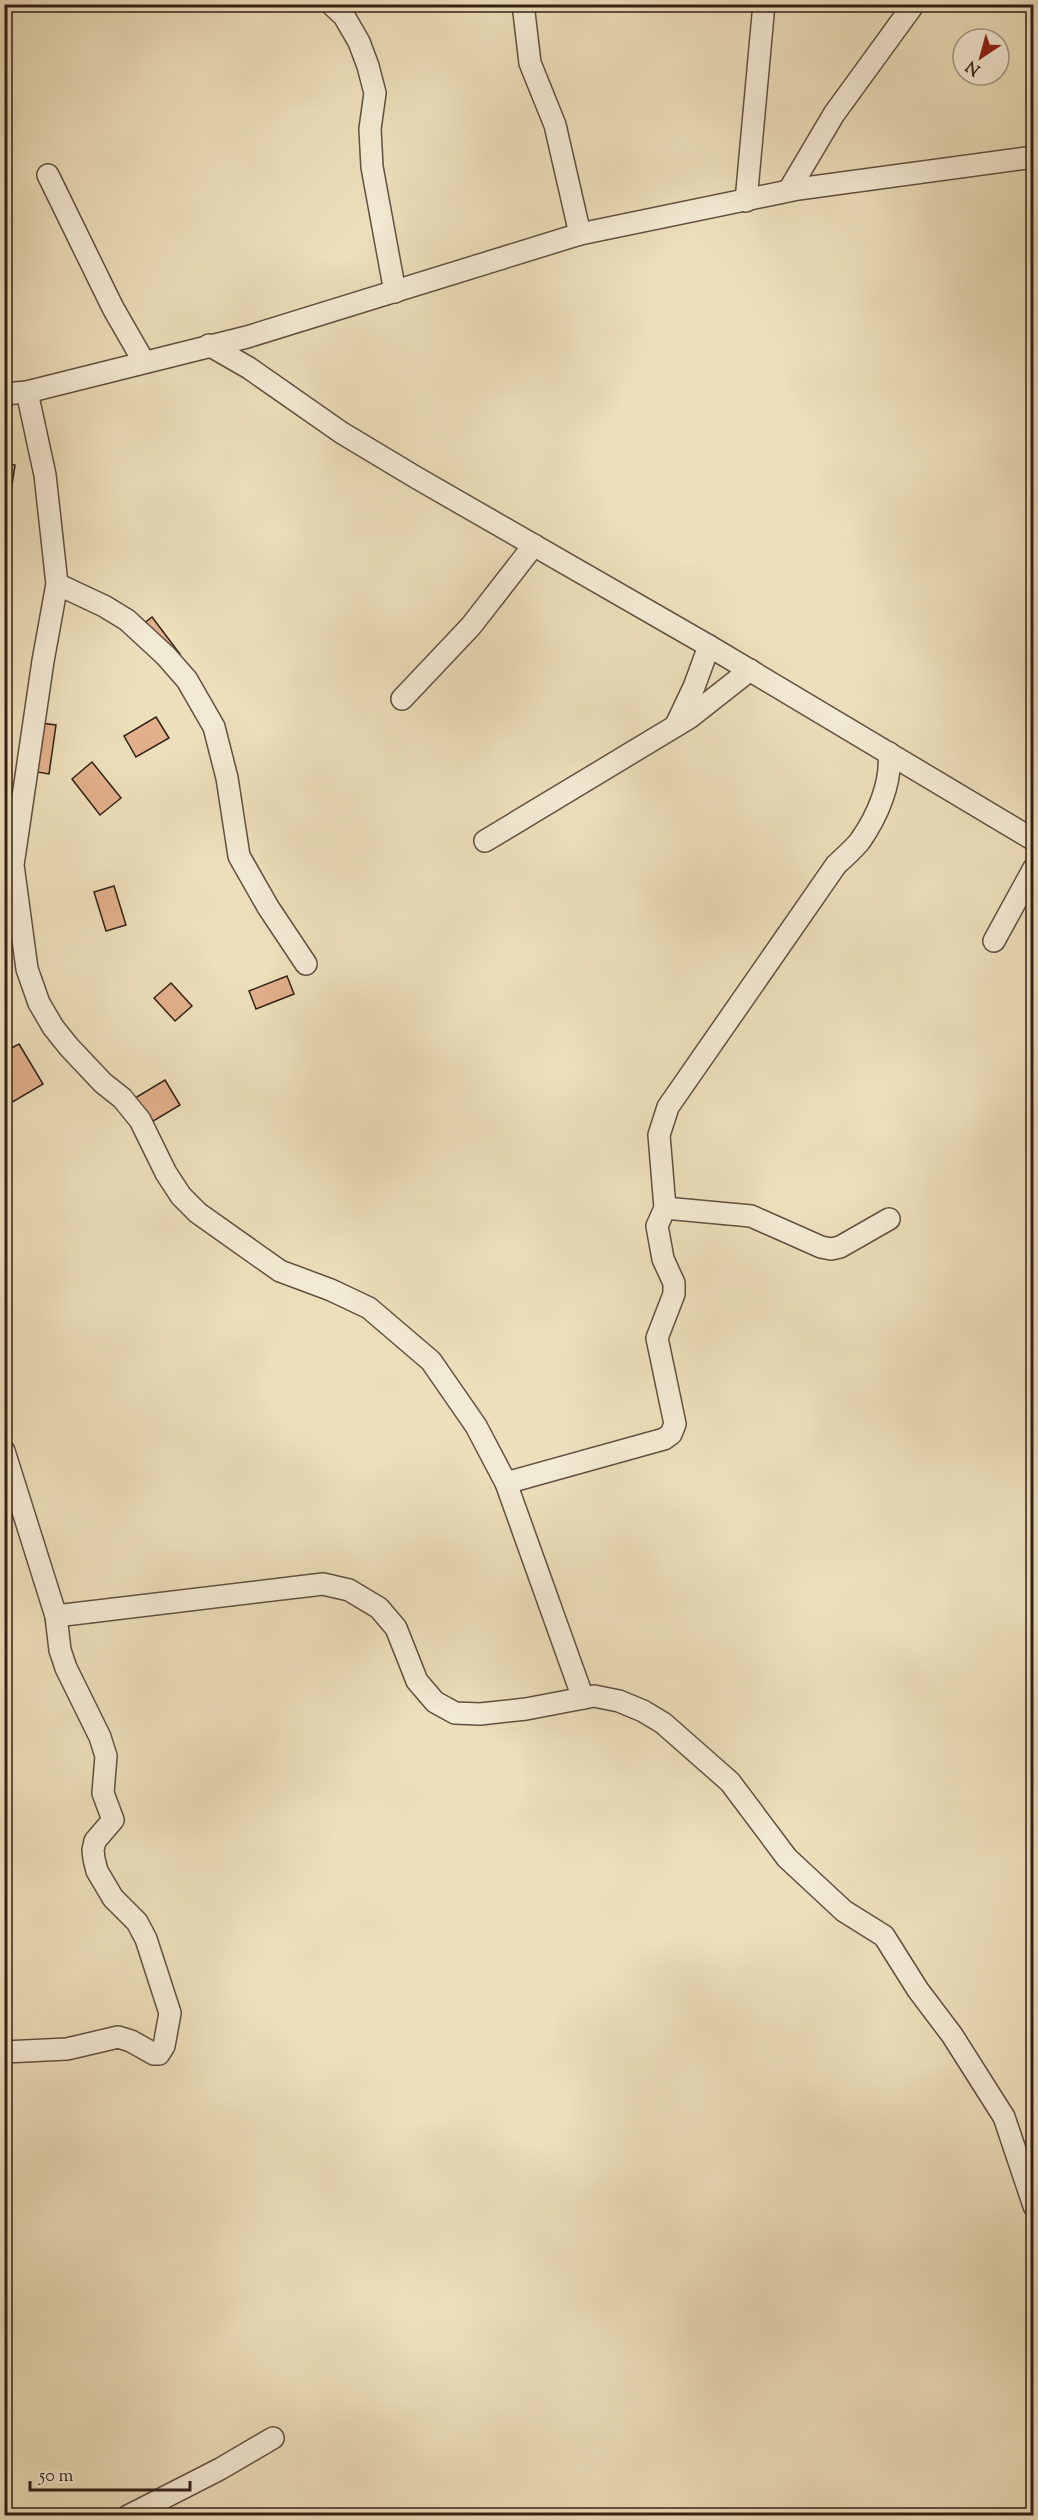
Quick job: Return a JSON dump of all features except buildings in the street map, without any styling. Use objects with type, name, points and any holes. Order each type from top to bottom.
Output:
[{"type":"street","points":[[331,4],[344,16],[359,42],[375,93],[370,129],[372,167],[395,292]]},
{"type":"street","points":[[523,4],[530,63],[555,125],[580,234]]},
{"type":"street","points":[[746,201],[757,104],[764,4]]},
{"type":"street","points":[[789,190],[834,114],[914,4]]},
{"type":"street","points":[[4,394],[27,392],[247,337],[580,234],[746,201],[789,190],[1034,157]]},
{"type":"street","points":[[48,175],[113,308],[144,362]]},
{"type":"street","points":[[209,345],[292,397],[342,433],[750,670],[1034,840]]},
{"type":"street","points":[[27,392],[45,476],[57,584],[43,661],[13,865],[27,969],[39,1003],[52,1027],[69,1047],[103,1083],[122,1098],[140,1120],[166,1173],[182,1197],[198,1213],[262,1261],[280,1271],[369,1308],[412,1342],[431,1361],[476,1426],[506,1483],[583,1698]]},
{"type":"street","points":[[402,699],[471,626],[534,545]]},
{"type":"street","points":[[57,584],[104,606],[127,620],[188,680],[214,727],[227,778],[234,836],[242,863],[306,964]]},
{"type":"street","points":[[676,725],[709,646]]},
{"type":"street","points":[[485,842],[704,708],[750,670]]},
{"type":"street","points":[[506,1483],[664,1439],[671,1434],[675,1424],[657,1338],[674,1294],[672,1274],[663,1259],[657,1226],[665,1208],[659,1135],[668,1107],[836,865],[859,842],[874,816],[884,791],[891,770],[889,753]]},
{"type":"street","points":[[994,941],[1034,868]]},
{"type":"street","points":[[665,1208],[751,1216],[821,1247],[831,1249],[840,1247],[889,1219]]},
{"type":"street","points":[[4,1451],[56,1616],[60,1650],[66,1668],[100,1737],[106,1756],[103,1793],[113,1820],[95,1841],[93,1850],[98,1871],[112,1898],[142,1929],[168,2004],[170,2021],[164,2046],[159,2054],[154,2054],[131,2041],[118,2037],[67,2049],[4,2052]]},
{"type":"street","points":[[56,1616],[323,1584],[349,1590],[379,1608],[396,1628],[417,1681],[435,1702],[454,1713],[503,1711],[594,1696],[619,1701],[663,1723],[730,1782],[787,1858],[844,1911],[884,1936],[918,1990],[952,2035],[1004,2117],[1034,2206]]},
{"type":"street","points":[[128,2516],[220,2469],[273,2438]]}]
